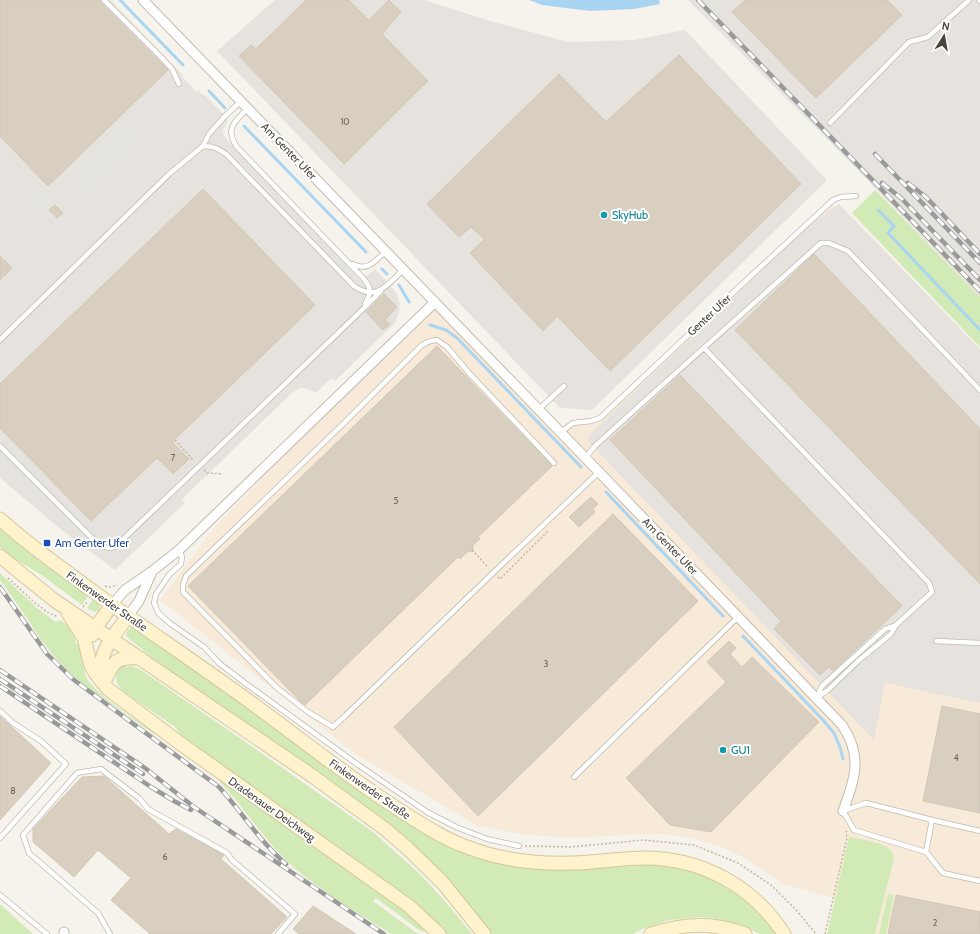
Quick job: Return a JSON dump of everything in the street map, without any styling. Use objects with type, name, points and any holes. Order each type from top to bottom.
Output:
[{"type":"main road","name":"Finkenwerder Straße","points":[[0,519],[40,553],[252,703],[370,791],[427,828],[444,837],[486,854],[530,862],[573,863],[643,858],[678,861],[711,871],[742,889],[755,899],[774,920],[784,934]]},
{"type":"main road","name":"Finkenwerder Straße","points":[[0,556],[63,606],[311,776],[385,829],[442,882],[484,934]]},
{"type":"main road","points":[[87,648],[95,628],[112,605]]},
{"type":"main road","name":"Dradenauer Deichweg","points":[[63,606],[84,638],[91,666],[104,684],[113,693],[181,744],[409,906],[440,934]]},
{"type":"main road","points":[[104,684],[102,659],[112,639],[128,616]]},
{"type":"main road","points":[[104,684],[108,672],[113,664],[119,660],[129,657],[140,658]]},
{"type":"main road","points":[[651,934],[668,928],[694,925],[724,928],[745,934]]},
{"type":"street","name":"Am Genter Ufer","points":[[143,0],[586,457],[842,725],[851,740],[854,749],[856,766],[850,792],[842,811]]},
{"type":"street","points":[[112,605],[125,590],[130,588],[179,550],[435,302]]},
{"type":"street","points":[[128,616],[139,601],[151,572]]},
{"type":"lane","points":[[104,0],[172,69],[179,84]]},
{"type":"lane","points":[[830,122],[909,42],[928,38],[969,0]]},
{"type":"lane","points":[[0,340],[169,174],[202,146],[209,134],[225,116],[244,105]]},
{"type":"lane","points":[[244,105],[234,122],[231,131],[236,146],[368,284],[370,293],[363,309]]},
{"type":"lane","points":[[202,146],[217,148],[226,154],[354,286],[360,290],[370,293],[381,291]]},
{"type":"lane","name":"Genter Ufer","points":[[561,432],[573,423],[600,418],[833,200],[841,197],[856,196]]},
{"type":"lane","points":[[586,457],[594,447],[664,383],[821,243],[829,243],[848,251],[980,390]]},
{"type":"lane","points":[[347,261],[357,266],[370,266],[386,251]]},
{"type":"lane","points":[[0,446],[94,540],[107,548],[115,547],[404,269]]},
{"type":"lane","points":[[554,463],[469,373],[447,347],[437,340],[430,341],[422,345],[186,576],[183,585],[183,592],[276,688],[308,712],[333,727],[600,472]]},
{"type":"lane","points":[[704,348],[929,583],[932,592],[896,625],[885,629],[822,686],[816,698]]},
{"type":"lane","points":[[539,409],[564,386]]},
{"type":"lane","points":[[179,550],[182,557],[181,564],[169,575],[156,594],[154,603],[159,614],[204,647],[220,664],[245,683],[357,764],[427,812],[468,832],[487,839],[519,846]]},
{"type":"lane","points":[[574,777],[738,617]]},
{"type":"lane","points":[[936,641],[980,643]]},
{"type":"lane","points":[[0,711],[13,723],[41,741],[66,764],[0,838]]},
{"type":"lane","points":[[110,934],[98,913],[29,853],[23,835],[77,773],[101,769],[140,799],[148,810],[227,853],[232,860],[295,914],[278,934]]},
{"type":"lane","points":[[980,831],[866,803],[842,811],[854,830],[926,852],[943,873],[980,881]]},
{"type":"lane","points":[[926,852],[932,820]]},
{"type":"lane","points":[[0,895],[47,934]]},
{"type":"path","points":[[4,575],[47,612],[64,620]]},
{"type":"path","points":[[77,615],[94,592]]},
{"type":"path","points":[[825,934],[847,838],[842,811]]},
{"type":"shaded area","points":[[0,0],[110,0],[183,75],[182,76],[188,83],[196,91],[198,90],[204,96],[205,95],[228,119],[223,130],[224,136],[228,141],[361,281],[375,269],[397,294],[399,301],[400,309],[394,324],[335,381],[331,378],[316,393],[308,389],[301,388],[294,391],[182,499],[185,503],[115,570],[63,531],[0,478]]},
{"type":"shaded area","points":[[275,0],[424,0],[490,21],[568,42],[634,40],[685,30],[827,180],[592,410],[560,408],[217,51]]},
{"type":"shaded area","points":[[688,0],[980,0],[980,297],[847,159]]},
{"type":"shaded area","points":[[138,114],[137,146],[79,202],[80,170]]},
{"type":"shaded area","points":[[42,185],[53,196],[55,194],[60,199],[41,219],[24,203]]},
{"type":"shaded area","points":[[839,204],[980,349],[980,703],[885,683],[874,740],[587,440],[590,437],[589,435],[809,225]]},
{"type":"shaded area","points":[[832,205],[980,360],[980,934],[875,934],[893,858],[845,901],[783,884],[745,858],[717,845],[693,838],[665,834],[637,834],[575,838],[527,835],[478,826],[357,755],[160,600],[213,529],[435,302],[561,432],[573,425],[591,418],[601,417]]},
{"type":"green space","points":[[875,190],[980,297],[980,347],[852,213]]},
{"type":"green space","points":[[0,527],[29,552],[88,596],[82,605],[0,547]]},
{"type":"green space","points":[[0,573],[38,609],[56,622],[59,620],[69,627],[73,632],[76,644],[81,644],[84,670],[89,681],[105,697],[155,733],[154,734],[83,684],[69,672],[41,640],[0,580]]},
{"type":"green space","points":[[93,599],[99,605],[100,609],[95,612],[87,608]]},
{"type":"green space","points":[[132,627],[231,696],[395,815],[438,841],[475,857],[493,862],[541,869],[640,864],[668,866],[694,872],[717,882],[742,897],[766,920],[776,934],[760,934],[740,925],[726,921],[699,917],[669,920],[633,934],[492,934],[446,880],[173,674],[128,638],[126,635],[127,631]]},
{"type":"green space","points":[[123,665],[126,667],[131,666],[138,668],[373,832],[419,873],[445,901],[472,934],[447,934],[435,923],[186,741],[175,727],[121,689],[118,685],[116,675]]},
{"type":"green space","points":[[216,777],[397,904],[422,927],[424,932],[419,930],[376,898],[373,901],[418,934],[391,934],[337,900],[305,877],[275,849]]},
{"type":"green space","points":[[849,837],[884,845],[890,849],[894,858],[875,934],[827,934]]},
{"type":"green space","points":[[888,894],[894,895],[886,934],[879,934]]},
{"type":"green space","points":[[0,904],[33,934],[0,934]]},
{"type":"water","points":[[529,0],[659,0],[660,4],[634,9],[590,11],[542,5]]},
{"type":"building","points":[[0,0],[100,0],[101,3],[168,70],[48,186],[0,136]]},
{"type":"building","points":[[306,0],[349,0],[369,20],[389,0],[401,12],[382,34],[428,81],[344,164],[239,56],[251,45],[256,49]]},
{"type":"building","points":[[745,0],[887,0],[902,15],[816,98],[732,12]]},
{"type":"building","name":"SkyHub","points":[[679,55],[801,184],[610,371],[557,316],[543,331],[470,253],[484,239],[471,227],[459,237],[427,204],[559,74],[606,122]]},
{"type":"building","points":[[203,189],[315,305],[172,442],[189,459],[173,474],[157,458],[91,521],[0,428],[0,384]]},
{"type":"building","points":[[55,205],[63,213],[57,218],[49,210]]},
{"type":"building","points":[[814,254],[980,429],[980,584],[735,330]]},
{"type":"building","points":[[0,256],[12,268],[0,280]]},
{"type":"building","points":[[384,294],[397,307],[385,320],[390,324],[383,330],[366,312]]},
{"type":"building","points":[[437,346],[552,466],[478,537],[480,539],[473,545],[473,551],[467,552],[460,559],[458,557],[305,705],[188,586]]},
{"type":"building","points":[[680,375],[902,606],[833,671],[829,667],[820,675],[774,629],[781,621],[610,440]]},
{"type":"building","points":[[591,497],[598,504],[593,509],[595,512],[579,527],[569,517]]},
{"type":"building","points":[[613,514],[698,601],[478,816],[394,727]]},
{"type":"building","name":"GU1","points":[[729,641],[736,648],[730,654],[742,667],[752,657],[819,722],[711,832],[670,825],[626,778],[726,682],[707,662]]},
{"type":"building","points":[[942,706],[980,714],[980,813],[923,801]]},
{"type":"building","points":[[0,716],[51,763],[0,820]]},
{"type":"building","points":[[104,776],[169,834],[176,829],[224,855],[221,859],[287,917],[271,934],[150,934],[111,900],[131,878],[98,850],[74,877],[33,842],[33,829],[82,777]]},
{"type":"building","points":[[896,895],[980,912],[980,934],[888,934]]},
{"type":"building","points":[[313,906],[356,934],[299,934],[293,929]]},
{"type":"waterway","points":[[120,0],[183,65]]},
{"type":"waterway","points":[[209,91],[225,108]]},
{"type":"waterway","points":[[244,126],[366,252]]},
{"type":"waterway","points":[[878,210],[894,226],[888,233],[980,330]]},
{"type":"waterway","points":[[382,269],[387,274]]},
{"type":"waterway","points":[[399,285],[409,302]]},
{"type":"waterway","points":[[430,325],[446,330],[457,338],[581,467]]},
{"type":"waterway","points":[[606,492],[723,616]]},
{"type":"waterway","points":[[743,636],[834,733],[843,759]]},
{"type":"railway","points":[[698,0],[980,291]]},
{"type":"railway","points":[[875,154],[980,263]]},
{"type":"railway","points":[[882,183],[901,198],[980,280]]},
{"type":"railway","points":[[908,183],[927,198],[980,254]]},
{"type":"railway","points":[[0,587],[47,654],[74,680],[219,787],[259,837],[286,864]]},
{"type":"railway","points":[[0,670],[145,768],[194,807],[384,934]]},
{"type":"railway","points":[[0,679],[143,774]]},
{"type":"railway","points":[[0,686],[151,787],[191,810]]},
{"type":"place","name":"SkyHub","points":[[604,215]]},
{"type":"place","name":"Am Genter Ufer","points":[[47,543]]},
{"type":"place","name":"GU1","points":[[723,750]]}]
